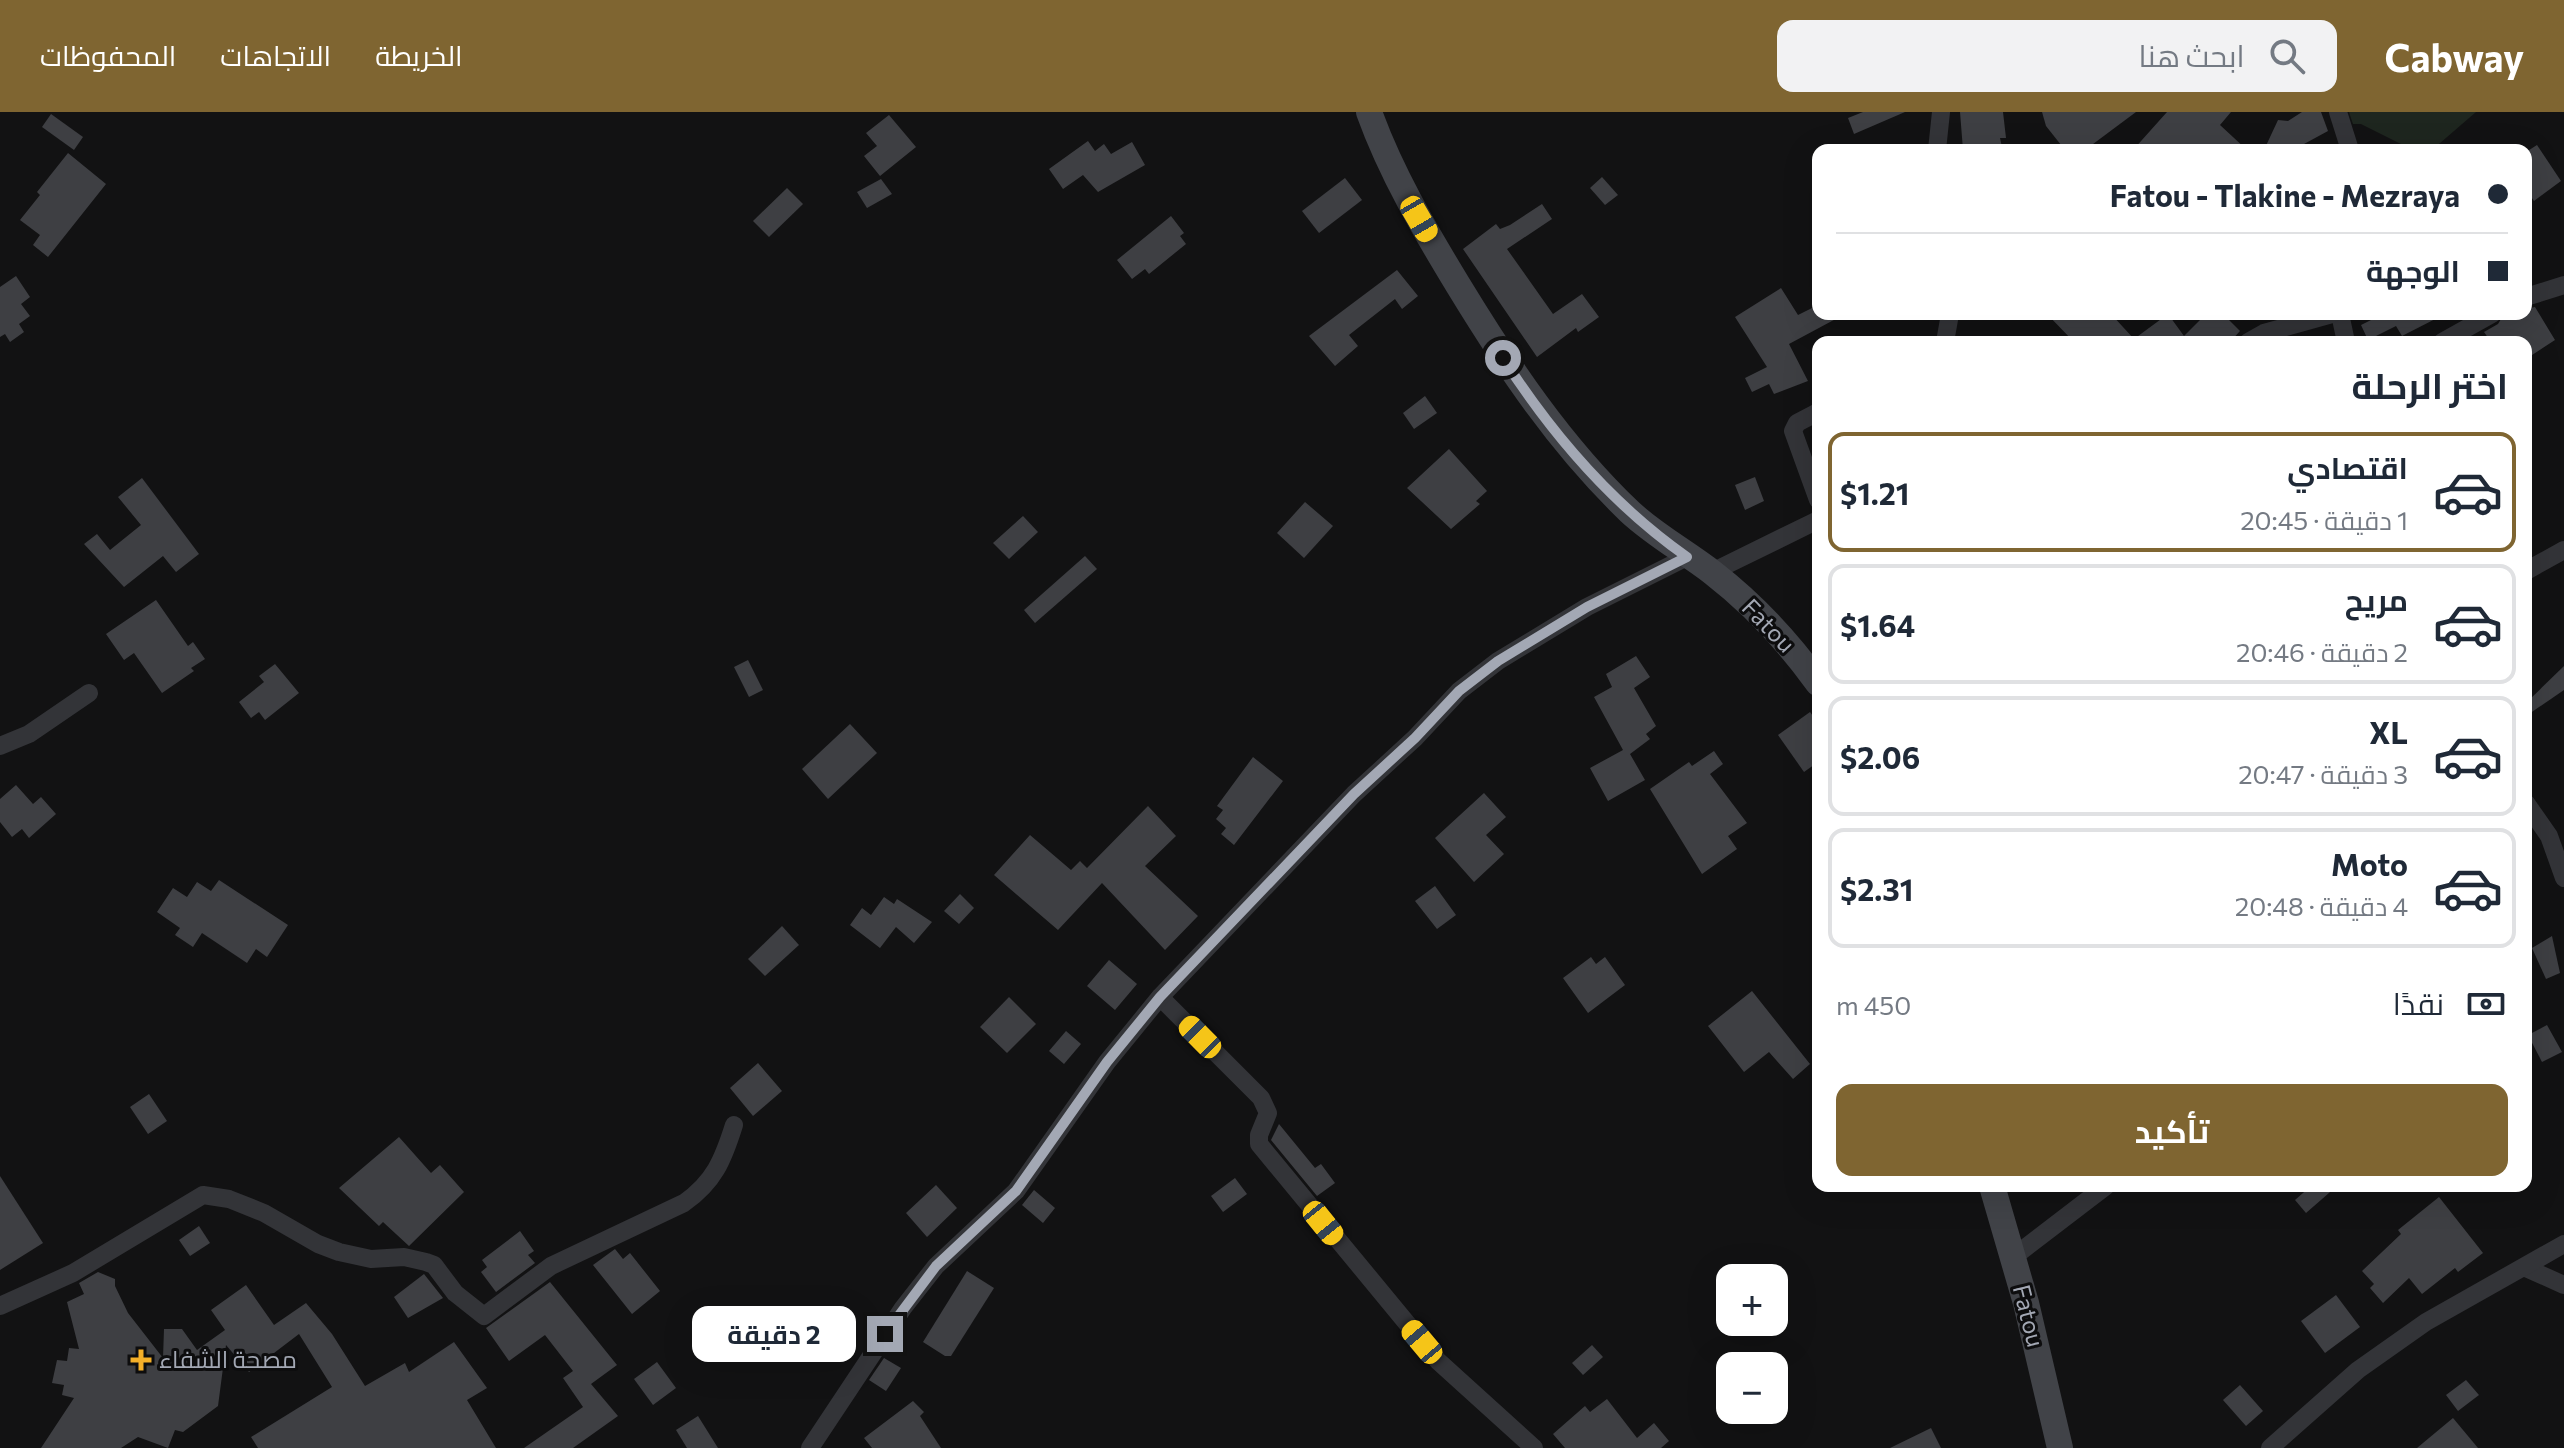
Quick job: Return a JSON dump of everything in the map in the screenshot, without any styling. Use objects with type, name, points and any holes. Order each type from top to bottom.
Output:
[{"type":"street","name":"Fatou","points":[[1369,112],[1382,149],[1407,198],[1517,379],[1560,436],[1632,513],[1687,557],[1712,572],[1777,632],[1812,676]]},
{"type":"street","points":[[1938,144],[1941,112]]},
{"type":"street","points":[[2338,112],[2348,144]]},
{"type":"street","points":[[2532,295],[2564,285]]},
{"type":"street","points":[[2259,336],[2311,320]]},
{"type":"street","points":[[2453,336],[2481,320]]},
{"type":"street","points":[[1812,415],[1797,423],[1793,431],[1812,483]]},
{"type":"street","points":[[1712,572],[1812,523]]},
{"type":"street","points":[[2532,568],[2564,550]]},
{"type":"street","points":[[816,1446],[868,1359],[928,1276],[1016,1191],[1107,1062],[1160,997],[1354,794],[1415,738],[1459,691],[1536,636],[1687,557]]},
{"type":"street","points":[[0,746],[29,734],[89,693]]},
{"type":"street","points":[[2532,812],[2549,836],[2564,878]]},
{"type":"street","points":[[1160,997],[1261,1098],[1268,1113],[1259,1135],[1259,1144],[1374,1284],[1438,1361],[1534,1448]]},
{"type":"street","points":[[0,1306],[73,1273],[203,1195],[229,1199],[264,1213],[318,1244],[339,1252],[371,1259],[404,1257],[434,1265],[455,1293],[484,1316],[551,1266],[684,1203],[703,1190],[719,1171],[734,1125]]},
{"type":"street","name":"Fatou","points":[[1994,1192],[2060,1448]]},
{"type":"street","points":[[2012,1258],[2098,1192]]},
{"type":"street","points":[[2270,1448],[2358,1370],[2426,1322],[2564,1244]]},
{"type":"street","points":[[2526,1268],[2564,1285]]},
{"type":"shaded area","points":[[2349,112],[2476,112],[2439,144],[2401,144],[2361,124],[2353,124]]},
{"type":"building","points":[[1863,112],[1905,112],[1854,134],[1848,118]]},
{"type":"building","points":[[1960,112],[2003,112],[2006,138],[2000,138],[2001,144],[1963,144]]},
{"type":"building","points":[[2042,112],[2136,112],[2093,144],[2060,144],[2046,126]]},
{"type":"building","points":[[2167,112],[2231,112],[2220,125],[2241,144],[2138,144]]},
{"type":"building","points":[[2302,112],[2321,112],[2328,131],[2304,144],[2267,144],[2278,120],[2288,121]]},
{"type":"building","points":[[51,114],[83,137],[74,150],[42,127]]},
{"type":"building","points":[[889,115],[916,147],[880,176],[864,156],[877,146],[866,133]]},
{"type":"building","points":[[1088,141],[1095,151],[1104,144],[1111,154],[1132,142],[1145,165],[1098,192],[1083,175],[1063,189],[1049,169]]},
{"type":"building","points":[[2537,145],[2561,181],[2534,201],[2532,198],[2532,148]]},
{"type":"building","points":[[68,153],[106,184],[48,257],[33,245],[40,235],[20,220],[40,195],[37,192]]},
{"type":"building","points":[[1602,177],[1618,195],[1605,205],[1590,188]]},
{"type":"building","points":[[1345,178],[1362,200],[1319,233],[1302,211]]},
{"type":"building","points":[[881,179],[892,194],[867,208],[857,192]]},
{"type":"building","points":[[787,188],[803,204],[769,237],[753,221]]},
{"type":"building","points":[[1542,204],[1552,219],[1507,249],[1553,314],[1582,294],[1599,317],[1578,332],[1576,328],[1537,357],[1463,249],[1496,224],[1500,229],[1510,225]]},
{"type":"building","points":[[1171,216],[1184,233],[1180,236],[1186,244],[1149,274],[1145,269],[1132,279],[1117,260]]},
{"type":"building","points":[[1397,270],[1418,296],[1402,309],[1395,299],[1349,335],[1358,346],[1335,366],[1309,336]]},
{"type":"building","points":[[16,276],[30,297],[21,304],[30,316],[19,324],[24,332],[10,342],[5,334],[0,337],[0,287]]},
{"type":"building","points":[[1781,288],[1798,315],[1812,308],[1812,320],[1834,320],[1789,344],[1808,381],[1774,394],[1769,384],[1752,392],[1745,378],[1767,367],[1735,317]]},
{"type":"building","points":[[2535,307],[2555,340],[2532,355],[2532,336],[2487,336],[2484,332],[2500,320],[2532,320],[2532,308]]},
{"type":"building","points":[[2053,320],[2117,320],[2131,336],[2068,336]]},
{"type":"building","points":[[2160,320],[2172,320],[2184,336],[2138,336]]},
{"type":"building","points":[[2200,320],[2229,320],[2240,331],[2235,336],[2184,336]]},
{"type":"building","points":[[2371,320],[2433,320],[2402,336],[2396,326],[2376,336],[2366,336],[2361,325]]},
{"type":"building","points":[[1425,396],[1437,413],[1414,429],[1403,413]]},
{"type":"building","points":[[1449,449],[1487,491],[1476,501],[1480,504],[1451,529],[1407,488]]},
{"type":"building","points":[[1755,477],[1764,501],[1745,510],[1735,485]]},
{"type":"building","points":[[142,478],[199,554],[176,572],[163,556],[124,587],[84,544],[97,534],[110,550],[141,525],[118,497]]},
{"type":"building","points":[[1305,502],[1333,526],[1304,558],[1277,533]]},
{"type":"building","points":[[1023,516],[1038,532],[1009,559],[993,543]]},
{"type":"building","points":[[1085,556],[1097,569],[1035,623],[1024,610]]},
{"type":"building","points":[[156,600],[188,646],[193,642],[205,659],[191,668],[194,671],[162,693],[134,653],[124,660],[106,634]]},
{"type":"building","points":[[1636,656],[1650,677],[1634,688],[1656,726],[1646,734],[1650,739],[1630,754],[1645,780],[1608,801],[1590,768],[1623,750],[1594,697],[1612,687],[1606,674]]},
{"type":"building","points":[[748,660],[763,690],[749,697],[734,667]]},
{"type":"building","points":[[275,664],[299,693],[265,720],[259,712],[251,718],[239,702],[264,682],[259,676]]},
{"type":"building","points":[[2564,666],[2564,690],[2532,712],[2532,697]]},
{"type":"building","points":[[1810,712],[1812,766],[1804,772],[1778,735]]},
{"type":"building","points":[[850,724],[877,753],[828,799],[802,769]]},
{"type":"building","points":[[1714,751],[1723,764],[1710,774],[1747,823],[1728,836],[1737,849],[1702,874],[1650,789],[1689,762],[1692,766]]},
{"type":"building","points":[[1253,757],[1283,781],[1234,845],[1221,834],[1226,828],[1216,819],[1223,810],[1217,806]]},
{"type":"building","points":[[16,785],[33,804],[41,797],[56,814],[29,838],[22,829],[12,837],[0,822],[0,799]]},
{"type":"building","points":[[1484,793],[1506,817],[1486,835],[1504,854],[1474,882],[1435,838]]},
{"type":"building","points":[[1148,806],[1176,836],[1145,866],[1198,916],[1165,950],[1102,883],[1058,930],[994,875],[1030,835],[1071,870],[1080,861],[1087,868]]},
{"type":"building","points":[[219,880],[288,925],[267,957],[256,949],[247,963],[202,933],[193,947],[175,935],[180,928],[157,912],[173,888],[187,897],[197,882],[211,891]]},
{"type":"building","points":[[1435,886],[1456,915],[1437,929],[1415,901]]},
{"type":"building","points":[[960,894],[974,908],[959,924],[944,911]]},
{"type":"building","points":[[884,897],[894,904],[897,899],[932,922],[914,943],[896,927],[880,948],[850,925],[862,908],[871,915]]},
{"type":"building","points":[[782,926],[799,945],[765,976],[748,959]]},
{"type":"building","points":[[2552,936],[2560,973],[2546,979],[2532,948]]},
{"type":"building","points":[[1591,957],[1596,964],[1605,957],[1625,985],[1588,1013],[1563,978]]},
{"type":"building","points":[[1109,960],[1137,984],[1115,1010],[1087,986]]},
{"type":"building","points":[[1752,991],[1810,1064],[1793,1079],[1769,1052],[1744,1072],[1708,1026]]},
{"type":"building","points":[[1009,997],[1036,1024],[1007,1053],[980,1027]]},
{"type":"building","points":[[2547,1025],[2562,1052],[2542,1062],[2532,1043],[2532,1033]]},
{"type":"building","points":[[1066,1031],[1081,1044],[1064,1064],[1049,1051]]},
{"type":"building","points":[[758,1063],[782,1091],[753,1116],[730,1088]]},
{"type":"building","points":[[149,1094],[167,1121],[148,1134],[130,1107]]},
{"type":"building","points":[[1279,1124],[1315,1168],[1321,1164],[1335,1183],[1317,1196],[1271,1140]]},
{"type":"building","points":[[399,1137],[431,1173],[440,1165],[464,1192],[409,1246],[383,1222],[379,1226],[339,1188]]},
{"type":"building","points":[[0,1176],[43,1243],[0,1270]]},
{"type":"building","points":[[1235,1178],[1247,1194],[1223,1212],[1211,1196]]},
{"type":"building","points":[[936,1185],[957,1208],[927,1237],[906,1213]]},
{"type":"building","points":[[1034,1190],[1055,1208],[1043,1223],[1022,1205]]},
{"type":"building","points":[[2304,1192],[2330,1192],[2306,1213],[2295,1200]]},
{"type":"building","points":[[2439,1197],[2483,1253],[2458,1272],[2455,1268],[2422,1294],[2409,1278],[2383,1303],[2370,1288],[2374,1284],[2362,1271],[2401,1234],[2398,1230]]},
{"type":"building","points":[[199,1226],[210,1243],[190,1256],[179,1240]]},
{"type":"building","points":[[520,1231],[534,1251],[528,1255],[535,1263],[496,1292],[481,1272],[487,1267],[482,1260]]},
{"type":"building","points":[[615,1249],[623,1259],[630,1253],[660,1291],[632,1314],[593,1265]]},
{"type":"building","points":[[967,1271],[994,1288],[951,1356],[945,1356],[923,1342]]},
{"type":"building","points":[[98,1272],[115,1279],[115,1286],[128,1313],[163,1358],[164,1329],[182,1329],[197,1350],[225,1330],[211,1310],[246,1285],[274,1325],[306,1303],[332,1334],[365,1386],[405,1363],[409,1372],[454,1342],[487,1388],[467,1400],[496,1448],[258,1448],[251,1437],[332,1387],[299,1334],[249,1372],[226,1345],[218,1406],[183,1432],[175,1430],[168,1448],[138,1437],[121,1448],[41,1448],[74,1398],[62,1395],[64,1385],[52,1383],[57,1360],[67,1361],[69,1348],[79,1349],[67,1302],[84,1294],[79,1283]]},
{"type":"building","points":[[424,1274],[443,1298],[408,1318],[394,1297]]},
{"type":"building","points":[[550,1282],[617,1365],[591,1384],[618,1416],[573,1448],[524,1448],[583,1407],[563,1378],[573,1371],[545,1335],[509,1361],[486,1328]]},
{"type":"building","points":[[2336,1295],[2360,1327],[2325,1353],[2301,1321]]},
{"type":"building","points":[[1592,1345],[1603,1357],[1583,1375],[1572,1363]]},
{"type":"building","points":[[884,1358],[901,1368],[886,1391],[869,1380]]},
{"type":"building","points":[[657,1362],[676,1388],[653,1405],[634,1379]]},
{"type":"building","points":[[2466,1380],[2479,1395],[2458,1411],[2446,1395]]},
{"type":"building","points":[[2240,1385],[2263,1411],[2246,1426],[2223,1400]]},
{"type":"building","points":[[1607,1399],[1637,1438],[1654,1423],[1669,1441],[1661,1448],[1565,1448],[1553,1434],[1585,1406],[1590,1412]]},
{"type":"building","points":[[913,1401],[924,1412],[920,1416],[941,1448],[872,1448],[864,1438]]},
{"type":"building","points":[[698,1416],[718,1448],[687,1448],[676,1430]]},
{"type":"building","points":[[2453,1418],[2478,1448],[2417,1448]]},
{"type":"building","points":[[1931,1428],[1941,1448],[1890,1448]]},
{"type":"place","name":"مصحة الشفاء","points":[[141,1360]]},
{"type":"route","points":[[885,1334],[936,1266],[1016,1191],[1107,1062],[1160,997],[1354,794],[1415,738],[1459,691],[1536,636],[1687,557],[1603,485],[1560,436],[1503,358]]}]
